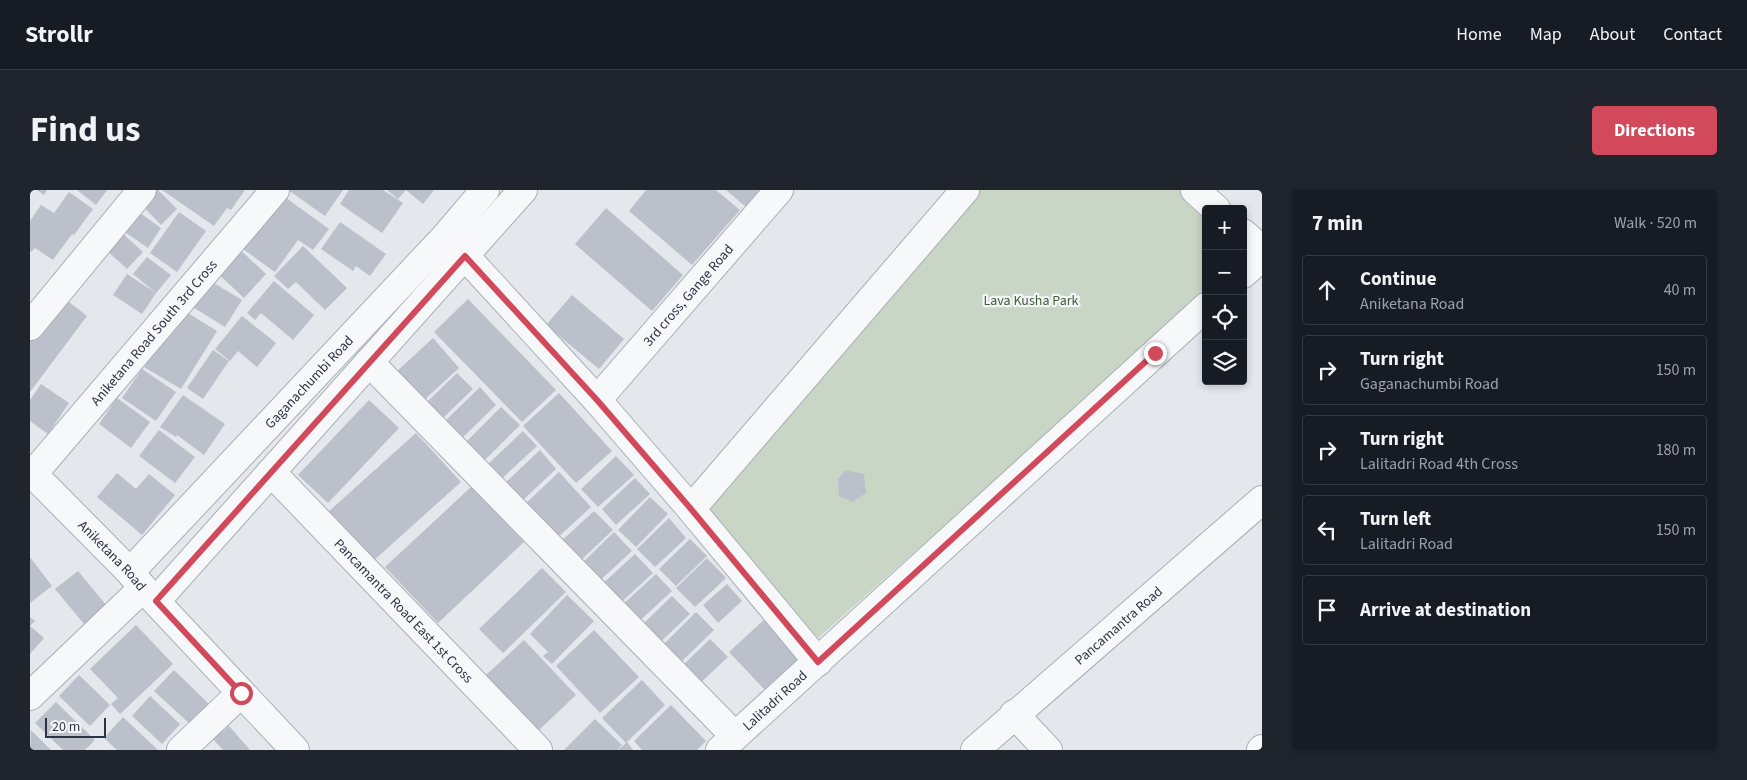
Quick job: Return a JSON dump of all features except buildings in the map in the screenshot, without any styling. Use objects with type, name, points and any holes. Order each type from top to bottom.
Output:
[{"type":"street","points":[[30,326],[142,190]]},
{"type":"street","name":"Aniketana Road South 3rd Cross","points":[[35,483],[275,190]]},
{"type":"street","name":"Gaganachumbi Road","points":[[143,587],[485,190]]},
{"type":"street","points":[[30,696],[143,587],[271,472],[523,190]]},
{"type":"street","name":"3rd cross, Gange Road","points":[[597,400],[779,190]]},
{"type":"street","points":[[691,509],[965,190]]},
{"type":"street","points":[[1195,190],[1212,205]]},
{"type":"street","points":[[1247,237],[1262,250]]},
{"type":"street","points":[[465,256],[597,400],[691,509],[818,662]]},
{"type":"street","points":[[1247,270],[1262,257]]},
{"type":"street","name":"Lalitadri Road","points":[[727,743],[1202,311]]},
{"type":"street","points":[[369,362],[727,743]]},
{"type":"street","name":"Pancamantra Road East 1st Cross","points":[[271,472],[538,750]]},
{"type":"street","name":"Aniketana Road","points":[[35,483],[143,587],[295,750]]},
{"type":"street","name":"Pancamantra Road","points":[[975,750],[1014,714],[1262,500]]},
{"type":"street","points":[[181,750],[241,693]]},
{"type":"street","points":[[1014,714],[1048,750]]},
{"type":"green space","name":"Lava Kusha Park","points":[[979,190],[1181,190],[1202,209],[1202,296],[817,639],[709,510]]},
{"type":"route","points":[[241,693],[156,601],[465,256],[597,400],[691,509],[818,662],[1155,353]]}]
